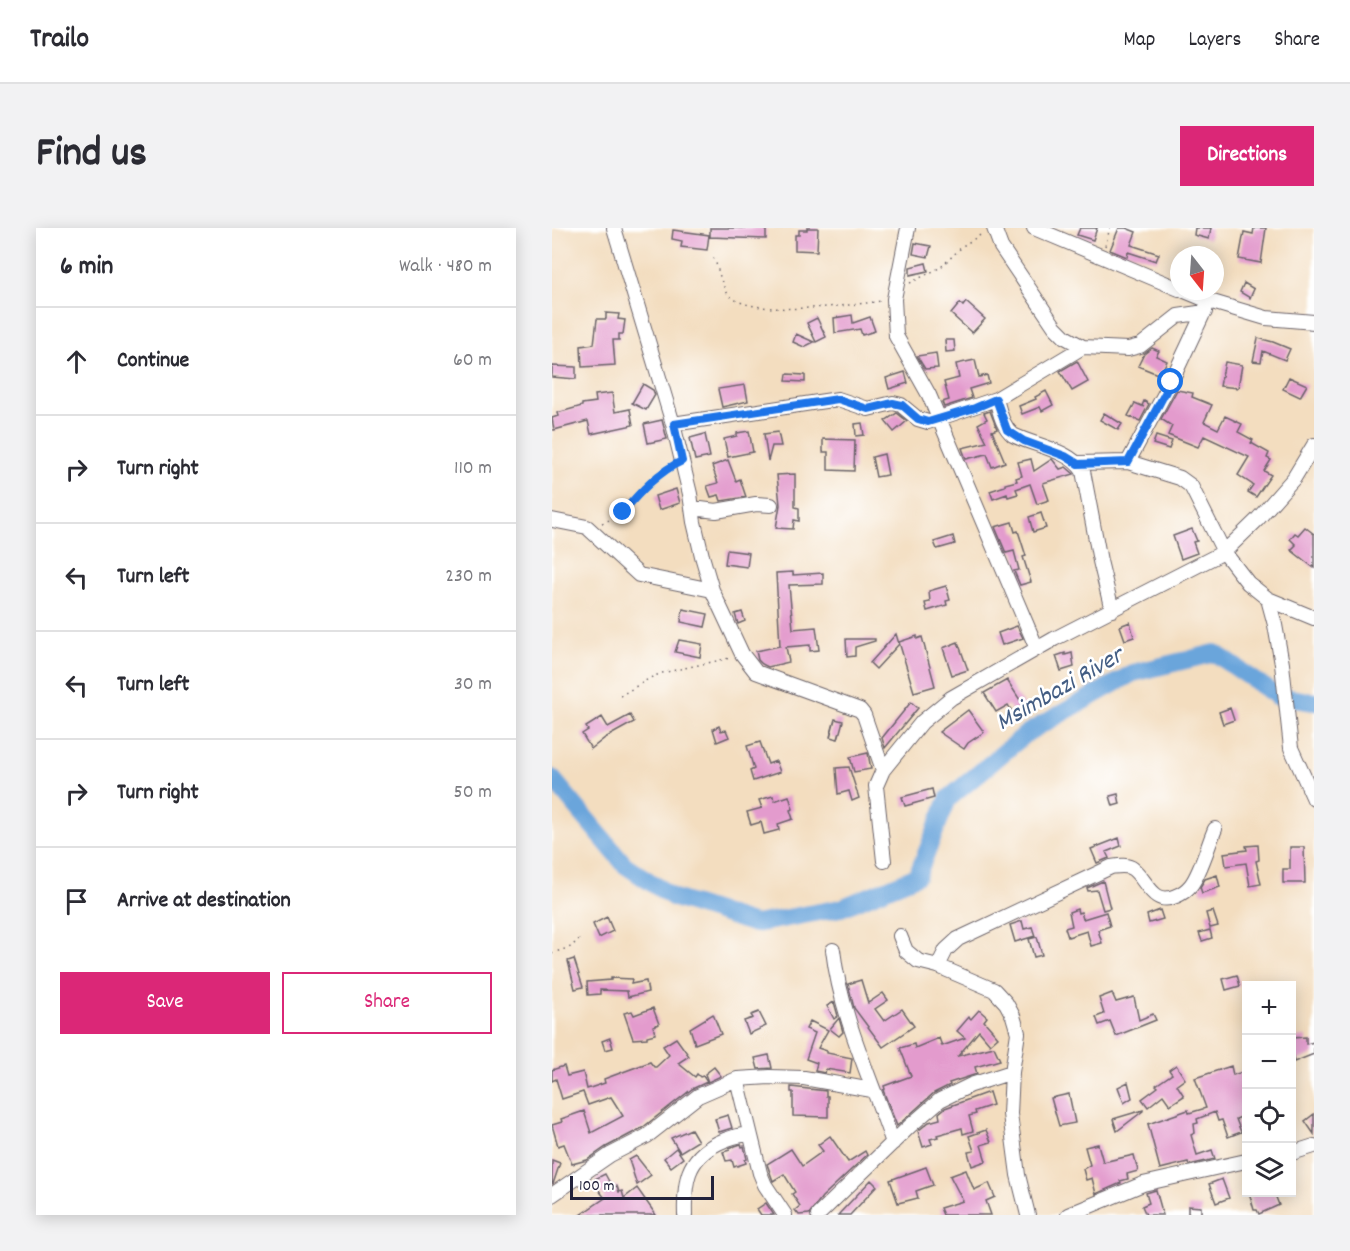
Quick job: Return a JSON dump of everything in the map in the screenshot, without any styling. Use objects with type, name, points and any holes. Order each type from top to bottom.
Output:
[{"type":"street","points":[[614,228],[674,424],[693,508],[698,542],[712,590],[742,654],[756,672],[860,710],[864,715],[883,770]]},
{"type":"street","points":[[908,228],[895,295],[896,336],[940,418],[1037,649]]},
{"type":"street","points":[[1034,228],[1170,285]]},
{"type":"street","points":[[994,229],[1001,247],[1055,327],[1065,337],[1083,347],[1136,348],[1178,316],[1207,306]]},
{"type":"street","points":[[1198,300],[1207,306],[1266,318],[1314,322]]},
{"type":"street","points":[[1128,462],[1149,426],[1207,306]]},
{"type":"street","points":[[674,424],[838,399],[868,409],[893,403],[902,405],[923,421],[940,418],[996,399],[1083,347]]},
{"type":"street","points":[[996,399],[1007,430],[1013,435],[1065,456],[1078,464],[1086,481],[1092,522],[1112,610]]},
{"type":"street","points":[[884,861],[876,786],[883,770],[922,722],[951,698],[1037,649],[1224,552],[1257,520],[1294,478],[1314,445]]},
{"type":"street","points":[[1078,464],[1128,462],[1179,478],[1191,486],[1224,552],[1248,583],[1268,599],[1314,618]]},
{"type":"street","points":[[693,508],[716,511],[756,504],[771,505]]},
{"type":"street","points":[[552,520],[586,527],[639,575],[712,590]]},
{"type":"street","points":[[1268,599],[1282,664],[1291,748],[1314,799]]},
{"type":"street","points":[[938,966],[946,950],[958,939],[1111,867],[1133,868],[1155,896],[1169,899],[1177,896],[1191,885],[1215,829]]},
{"type":"street","points":[[900,936],[906,951],[918,961],[938,966],[994,990],[1006,1003],[1013,1016],[1018,1033],[1012,1072],[1010,1114],[1018,1175],[1028,1215]]},
{"type":"street","points":[[833,950],[838,989],[852,1035],[893,1143]]},
{"type":"street","points":[[818,1215],[940,1100],[971,1084],[1012,1072]]},
{"type":"street","points":[[552,1195],[610,1155],[647,1136],[698,1096],[737,1079],[804,1078],[872,1090]]},
{"type":"street","points":[[737,1079],[765,1185],[785,1215]]},
{"type":"street","points":[[686,1215],[687,1179],[691,1166],[698,1156],[727,1139],[750,1134]]},
{"type":"street","points":[[1296,1153],[1314,1146]]},
{"type":"street","points":[[1068,1215],[1143,1185],[1242,1162]]},
{"type":"path","points":[[1101,255],[1110,228]]},
{"type":"path","points":[[714,258],[725,289],[738,302],[776,308],[833,308],[895,295],[928,275],[974,238],[994,229]]},
{"type":"path","points":[[586,527],[613,519],[672,465],[682,461]]},
{"type":"path","points":[[620,696],[662,673],[742,654]]},
{"type":"path","points":[[552,953],[571,947],[579,939]]},
{"type":"building","points":[[710,228],[766,228],[766,239],[710,237]]},
{"type":"building","points":[[807,228],[818,228],[817,251],[795,250],[795,235],[799,235],[799,230],[807,230]]},
{"type":"building","points":[[1080,228],[1097,228],[1093,240],[1077,235]]},
{"type":"building","points":[[1119,228],[1136,232],[1131,245],[1159,254],[1156,261],[1128,252],[1127,257],[1110,250]]},
{"type":"building","points":[[1195,228],[1211,228],[1209,239],[1194,235]]},
{"type":"building","points":[[1254,228],[1266,228],[1261,263],[1239,259],[1244,232],[1253,234]]},
{"type":"building","points":[[673,230],[709,235],[707,250],[681,247],[682,241],[672,239]]},
{"type":"building","points":[[915,243],[931,246],[928,257],[913,254]]},
{"type":"building","points":[[926,263],[928,271],[910,275],[910,267]]},
{"type":"building","points":[[1244,283],[1254,289],[1250,298],[1240,292]]},
{"type":"building","points":[[966,302],[985,319],[972,333],[951,314],[960,303],[963,306]]},
{"type":"building","points":[[606,313],[619,314],[618,319],[625,320],[623,334],[619,334],[619,340],[613,340],[615,365],[582,367],[581,346],[594,344],[597,319],[606,319]]},
{"type":"building","points":[[852,315],[853,323],[870,317],[875,331],[862,335],[860,329],[835,333],[834,318]]},
{"type":"building","points":[[817,318],[826,337],[816,342],[807,323]]},
{"type":"building","points":[[796,334],[814,342],[804,347],[793,342]]},
{"type":"building","points":[[1258,338],[1290,349],[1285,360],[1263,351],[1261,362],[1253,361]]},
{"type":"building","points":[[945,340],[954,340],[955,351],[946,352]]},
{"type":"building","points":[[1152,348],[1159,351],[1156,356],[1167,361],[1160,375],[1138,366],[1144,354]]},
{"type":"building","points":[[936,353],[938,368],[925,369],[917,356]]},
{"type":"building","points":[[975,360],[979,377],[987,375],[989,383],[969,389],[972,398],[944,407],[942,402],[949,400],[944,382],[959,378],[956,364]]},
{"type":"building","points":[[1077,361],[1088,382],[1072,391],[1060,371]]},
{"type":"building","points":[[1225,362],[1242,365],[1238,388],[1220,386]]},
{"type":"building","points":[[552,366],[576,367],[576,379],[552,377]]},
{"type":"building","points":[[905,372],[908,383],[889,389],[886,378]]},
{"type":"building","points":[[787,374],[805,375],[805,382],[786,381]]},
{"type":"building","points":[[1289,377],[1307,385],[1300,397],[1283,389]]},
{"type":"building","points":[[643,384],[653,390],[655,395],[646,410],[632,403]]},
{"type":"building","points":[[745,385],[748,401],[722,407],[718,389]]},
{"type":"building","points":[[1177,390],[1193,393],[1192,397],[1212,405],[1204,422],[1218,429],[1225,416],[1242,424],[1238,432],[1253,440],[1251,443],[1269,453],[1267,458],[1271,460],[1264,471],[1271,475],[1256,497],[1248,492],[1253,485],[1238,475],[1249,457],[1204,436],[1198,447],[1168,435],[1172,426],[1161,419]]},
{"type":"building","points":[[1046,391],[1053,405],[1042,411],[1040,407],[1022,414],[1019,406],[1036,399],[1035,397]]},
{"type":"building","points":[[612,393],[615,412],[630,409],[633,425],[591,434],[588,421],[554,430],[552,418],[558,416],[557,413],[582,406],[582,404],[596,402],[595,395]]},
{"type":"building","points":[[1144,401],[1149,404],[1140,421],[1128,416],[1135,403],[1144,407],[1142,406]]},
{"type":"building","points":[[990,411],[997,429],[992,431],[1005,462],[992,467],[987,454],[966,459],[962,448],[987,442],[978,424],[987,419],[984,413]]},
{"type":"building","points":[[897,413],[907,421],[894,432],[885,421]]},
{"type":"building","points":[[1104,413],[1122,424],[1118,430],[1100,420]]},
{"type":"building","points":[[662,420],[667,439],[648,443],[644,424]]},
{"type":"building","points":[[862,423],[864,435],[856,436],[855,424]]},
{"type":"building","points":[[749,431],[753,452],[728,457],[724,439]]},
{"type":"building","points":[[778,432],[781,446],[772,446],[768,461],[764,434]]},
{"type":"building","points":[[705,434],[710,457],[695,460],[690,438]]},
{"type":"building","points":[[1156,436],[1172,441],[1169,449],[1153,444]]},
{"type":"building","points":[[823,439],[855,440],[854,471],[828,470],[828,452],[823,452]]},
{"type":"building","points":[[884,454],[888,475],[876,477],[872,457]]},
{"type":"building","points":[[1031,459],[1034,471],[1052,459],[1060,469],[1066,467],[1074,474],[1043,483],[1049,500],[1037,504],[1030,484],[1016,489],[1018,494],[1008,497],[1007,494],[993,499],[990,491],[1017,481],[1016,478],[1022,476],[1018,462]]},
{"type":"building","points":[[728,460],[736,481],[740,479],[746,497],[721,501],[719,495],[711,497],[707,486],[718,483],[712,466]]},
{"type":"building","points":[[795,474],[795,507],[799,508],[799,521],[794,520],[793,529],[776,528],[780,505],[777,475]]},
{"type":"building","points":[[676,489],[680,503],[659,510],[655,496]]},
{"type":"building","points":[[1041,513],[1046,528],[1033,532],[1029,517]]},
{"type":"building","points":[[1012,522],[1015,532],[1018,531],[1026,556],[1023,557],[1031,582],[1020,585],[1014,571],[1019,570],[1014,551],[1006,553],[995,527]]},
{"type":"building","points":[[1305,527],[1314,534],[1314,568],[1291,550],[1296,545],[1290,539],[1295,533],[1298,535]]},
{"type":"building","points":[[1192,529],[1197,541],[1193,542],[1197,553],[1181,559],[1173,536]]},
{"type":"building","points":[[953,536],[955,544],[937,549],[934,542]]},
{"type":"building","points":[[727,550],[749,553],[747,567],[725,564]]},
{"type":"building","points":[[793,572],[793,575],[823,573],[823,584],[789,585],[793,629],[816,627],[819,650],[810,651],[810,645],[786,647],[789,662],[768,667],[758,660],[756,651],[780,646],[776,573]]},
{"type":"building","points":[[946,586],[950,600],[946,601],[947,605],[927,611],[925,603],[930,602],[929,591]]},
{"type":"building","points":[[683,609],[708,614],[705,627],[681,622]]},
{"type":"building","points":[[742,612],[745,621],[738,624],[735,614]]},
{"type":"building","points":[[1130,622],[1134,637],[1125,640],[1120,626]]},
{"type":"building","points":[[1017,626],[1023,638],[1002,645],[998,633]]},
{"type":"building","points":[[896,634],[899,644],[876,669],[870,663]]},
{"type":"building","points":[[917,636],[917,639],[922,637],[935,686],[914,692],[899,642]]},
{"type":"building","points":[[846,639],[875,639],[875,641],[855,647],[855,656],[847,657]]},
{"type":"building","points":[[679,640],[702,644],[700,657],[675,652]]},
{"type":"building","points":[[958,642],[968,670],[952,675],[943,648]]},
{"type":"building","points":[[1065,653],[1065,655],[1072,653],[1074,667],[1061,671],[1056,656]]},
{"type":"building","points":[[1007,680],[1024,706],[1013,713],[1008,705],[996,712],[984,693]]},
{"type":"building","points":[[911,702],[918,708],[885,748],[882,738]]},
{"type":"building","points":[[1230,708],[1234,720],[1223,724],[1219,712]]},
{"type":"building","points":[[968,710],[984,732],[968,743],[964,749],[939,732]]},
{"type":"building","points":[[630,715],[634,722],[605,738],[591,749],[582,734],[588,730],[586,727],[602,717],[608,727]]},
{"type":"building","points":[[835,719],[843,721],[838,739],[830,737]]},
{"type":"building","points":[[719,726],[721,731],[726,730],[729,737],[717,742],[713,729]]},
{"type":"building","points":[[760,742],[768,764],[776,761],[780,772],[753,781],[750,771],[754,769],[747,746]]},
{"type":"building","points":[[868,753],[871,769],[854,772],[850,757]]},
{"type":"building","points":[[849,767],[859,798],[852,801],[849,791],[838,794],[836,768]]},
{"type":"building","points":[[932,789],[934,798],[905,806],[902,797]]},
{"type":"building","points":[[1118,794],[1120,804],[1113,806],[1110,796]]},
{"type":"building","points":[[773,796],[774,801],[789,796],[793,819],[778,824],[779,830],[764,834],[761,822],[751,825],[747,812],[762,808],[759,800]]},
{"type":"building","points":[[1119,838],[1121,846],[1106,852],[1109,858],[1097,863],[1091,849]]},
{"type":"building","points":[[1258,845],[1259,860],[1256,861],[1261,884],[1250,886],[1246,863],[1226,866],[1224,853],[1247,850],[1246,846]]},
{"type":"building","points":[[1290,847],[1304,847],[1305,883],[1283,883],[1283,869],[1290,869]]},
{"type":"building","points":[[1217,875],[1220,887],[1202,893],[1200,887],[1205,879]]},
{"type":"building","points":[[1103,881],[1110,908],[1103,910],[1097,890],[1088,891],[1087,888]]},
{"type":"building","points":[[1077,909],[1078,913],[1081,912],[1083,919],[1106,912],[1110,926],[1098,930],[1102,943],[1091,946],[1087,931],[1068,937],[1065,928],[1072,926],[1069,912]]},
{"type":"building","points":[[1160,910],[1163,919],[1149,923],[1147,915]]},
{"type":"building","points":[[1213,911],[1218,926],[1210,928],[1206,913]]},
{"type":"building","points":[[607,917],[613,931],[599,938],[593,924]]},
{"type":"building","points":[[1022,921],[1024,929],[1032,927],[1035,936],[1015,942],[1010,925]]},
{"type":"building","points":[[1210,930],[1212,938],[1202,941],[1199,933]]},
{"type":"building","points":[[1037,937],[1042,955],[1034,957],[1029,939]]},
{"type":"building","points":[[574,959],[583,987],[575,989],[568,961]]},
{"type":"building","points":[[1237,975],[1240,986],[1226,990],[1223,979]]},
{"type":"building","points":[[611,978],[632,979],[631,984],[646,981],[648,992],[628,997],[627,991],[600,990],[600,994],[588,995],[587,982],[611,980]]},
{"type":"building","points":[[861,980],[868,1003],[883,993],[888,1000],[875,1009],[884,1021],[902,1009],[914,1026],[883,1047],[854,1008],[848,984]]},
{"type":"building","points":[[1112,993],[1116,1002],[1134,997],[1139,1020],[1153,1014],[1156,1020],[1116,1036],[1110,1021],[1099,1025],[1096,1017],[1104,1014],[1099,998]]},
{"type":"building","points":[[834,1002],[838,1016],[834,1019],[827,1006]]},
{"type":"building","points":[[653,1008],[659,1024],[653,1026],[655,1034],[647,1038],[633,1039],[624,1013],[632,1011],[634,1015]]},
{"type":"building","points":[[979,1010],[987,1017],[984,1021],[998,1037],[990,1044],[979,1031],[958,1056],[994,1047],[1000,1060],[975,1067],[977,1074],[949,1083],[950,1085],[934,1093],[897,1126],[883,1090],[884,1086],[911,1076],[900,1048],[914,1044],[915,1048],[939,1038],[942,1046],[965,1038],[957,1031],[969,1017],[971,1019]]},
{"type":"building","points":[[759,1012],[766,1026],[749,1034],[744,1021],[753,1018],[751,1015]]},
{"type":"building","points":[[713,1014],[721,1034],[695,1044],[690,1028]]},
{"type":"building","points":[[839,1018],[843,1032],[839,1036],[830,1029]]},
{"type":"building","points":[[810,1021],[828,1030],[818,1048],[827,1053],[852,1058],[850,1073],[826,1069],[825,1073],[815,1071],[817,1063],[806,1059],[815,1033],[806,1029]]},
{"type":"building","points":[[1306,1037],[1306,1044],[1314,1042],[1314,1054],[1296,1061],[1296,1038]]},
{"type":"building","points":[[610,1038],[613,1048],[605,1050],[602,1041]]},
{"type":"building","points":[[676,1038],[689,1056],[678,1063],[695,1077],[697,1074],[700,1077],[703,1076],[707,1082],[692,1089],[642,1128],[587,1160],[572,1164],[564,1144],[558,1146],[552,1125],[562,1122],[561,1119],[584,1111],[591,1133],[623,1116],[611,1097],[588,1105],[583,1092],[562,1099],[556,1079],[552,1081],[552,1070],[564,1066],[567,1076],[583,1072],[587,1089],[605,1083],[604,1079],[650,1062],[656,1067],[669,1055],[663,1046]]},
{"type":"building","points":[[769,1055],[772,1068],[758,1069],[755,1058]]},
{"type":"building","points":[[1176,1065],[1185,1079],[1177,1085],[1184,1096],[1170,1105],[1163,1095],[1148,1107],[1142,1099],[1172,1074],[1169,1070]]},
{"type":"building","points":[[1231,1066],[1233,1075],[1242,1072],[1242,1117],[1236,1119],[1241,1132],[1228,1137],[1222,1120],[1218,1121],[1215,1112],[1197,1119],[1198,1123],[1194,1124],[1195,1133],[1191,1135],[1197,1155],[1212,1150],[1215,1159],[1189,1165],[1188,1162],[1160,1169],[1148,1124],[1188,1110],[1189,1113],[1206,1108],[1195,1078]]},
{"type":"building","points":[[714,1067],[721,1076],[708,1082],[705,1074]]},
{"type":"building","points":[[1128,1082],[1132,1098],[1124,1103],[1118,1087]]},
{"type":"building","points":[[791,1087],[826,1091],[828,1117],[793,1116]]},
{"type":"building","points":[[989,1092],[993,1105],[975,1111],[976,1114],[969,1116],[973,1131],[963,1134],[962,1128],[937,1135],[938,1137],[930,1139],[932,1144],[923,1147],[918,1131],[929,1122],[940,1119],[939,1113],[945,1108]]},
{"type":"building","points":[[1069,1094],[1075,1123],[1059,1126],[1051,1098]]},
{"type":"building","points":[[1143,1111],[1117,1131],[1113,1119]]},
{"type":"building","points":[[1314,1114],[1314,1134],[1305,1121]]},
{"type":"building","points":[[728,1115],[732,1128],[719,1132],[715,1119]]},
{"type":"building","points":[[691,1129],[698,1141],[680,1152],[671,1138]]},
{"type":"building","points":[[986,1130],[991,1142],[981,1145],[986,1161],[972,1166],[968,1152],[974,1151],[969,1136]]},
{"type":"building","points":[[830,1136],[848,1162],[865,1151],[867,1155],[822,1197],[809,1214],[799,1215],[795,1210],[800,1206],[792,1194],[795,1192],[784,1174],[773,1181],[767,1164],[791,1149],[802,1166],[823,1151],[818,1145]]},
{"type":"building","points":[[741,1144],[742,1147],[744,1146],[746,1163],[734,1167],[732,1160],[726,1161],[723,1152]]},
{"type":"building","points":[[1098,1144],[1103,1162],[1134,1155],[1138,1171],[1127,1174],[1128,1179],[1096,1194],[1092,1178],[1086,1180],[1083,1169],[1090,1165],[1085,1147]]},
{"type":"building","points":[[676,1148],[683,1158],[671,1167],[664,1158]]},
{"type":"building","points":[[636,1156],[651,1175],[637,1185],[629,1160]]},
{"type":"building","points":[[552,1160],[560,1163],[553,1184],[552,1183]]},
{"type":"building","points":[[926,1167],[933,1185],[916,1191],[918,1198],[898,1203],[890,1180]]},
{"type":"building","points":[[966,1170],[974,1190],[989,1183],[995,1197],[986,1201],[991,1215],[943,1215],[940,1208],[963,1201],[950,1176]]},
{"type":"building","points":[[605,1174],[612,1187],[617,1186],[619,1192],[622,1191],[624,1198],[637,1188],[656,1215],[580,1215],[605,1198],[598,1189],[600,1187],[595,1179]]},
{"type":"building","points":[[1222,1179],[1229,1198],[1216,1203],[1209,1184]]},
{"type":"building","points":[[871,1180],[877,1186],[850,1215],[838,1215]]},
{"type":"building","points":[[1156,1190],[1163,1215],[1146,1215],[1142,1206],[1149,1203],[1146,1193]]},
{"type":"building","points":[[1250,1197],[1276,1197],[1279,1205],[1259,1214],[1257,1210],[1254,1210]]},
{"type":"building","points":[[766,1203],[774,1215],[761,1215],[757,1209]]},
{"type":"building","points":[[1188,1206],[1201,1207],[1201,1215],[1188,1214]]},
{"type":"waterway","name":"Msimbazi River","points":[[552,778],[625,865],[674,898],[755,924],[841,908],[917,876],[948,799],[1027,733],[1133,673],[1215,653],[1277,696],[1314,702]]},
{"type":"route","points":[[623,512],[637,495],[672,465],[682,461],[674,424],[838,399],[868,409],[893,403],[902,405],[918,419],[928,422],[996,399],[1007,430],[1024,441],[1065,456],[1078,464],[1128,462],[1171,382]]}]
